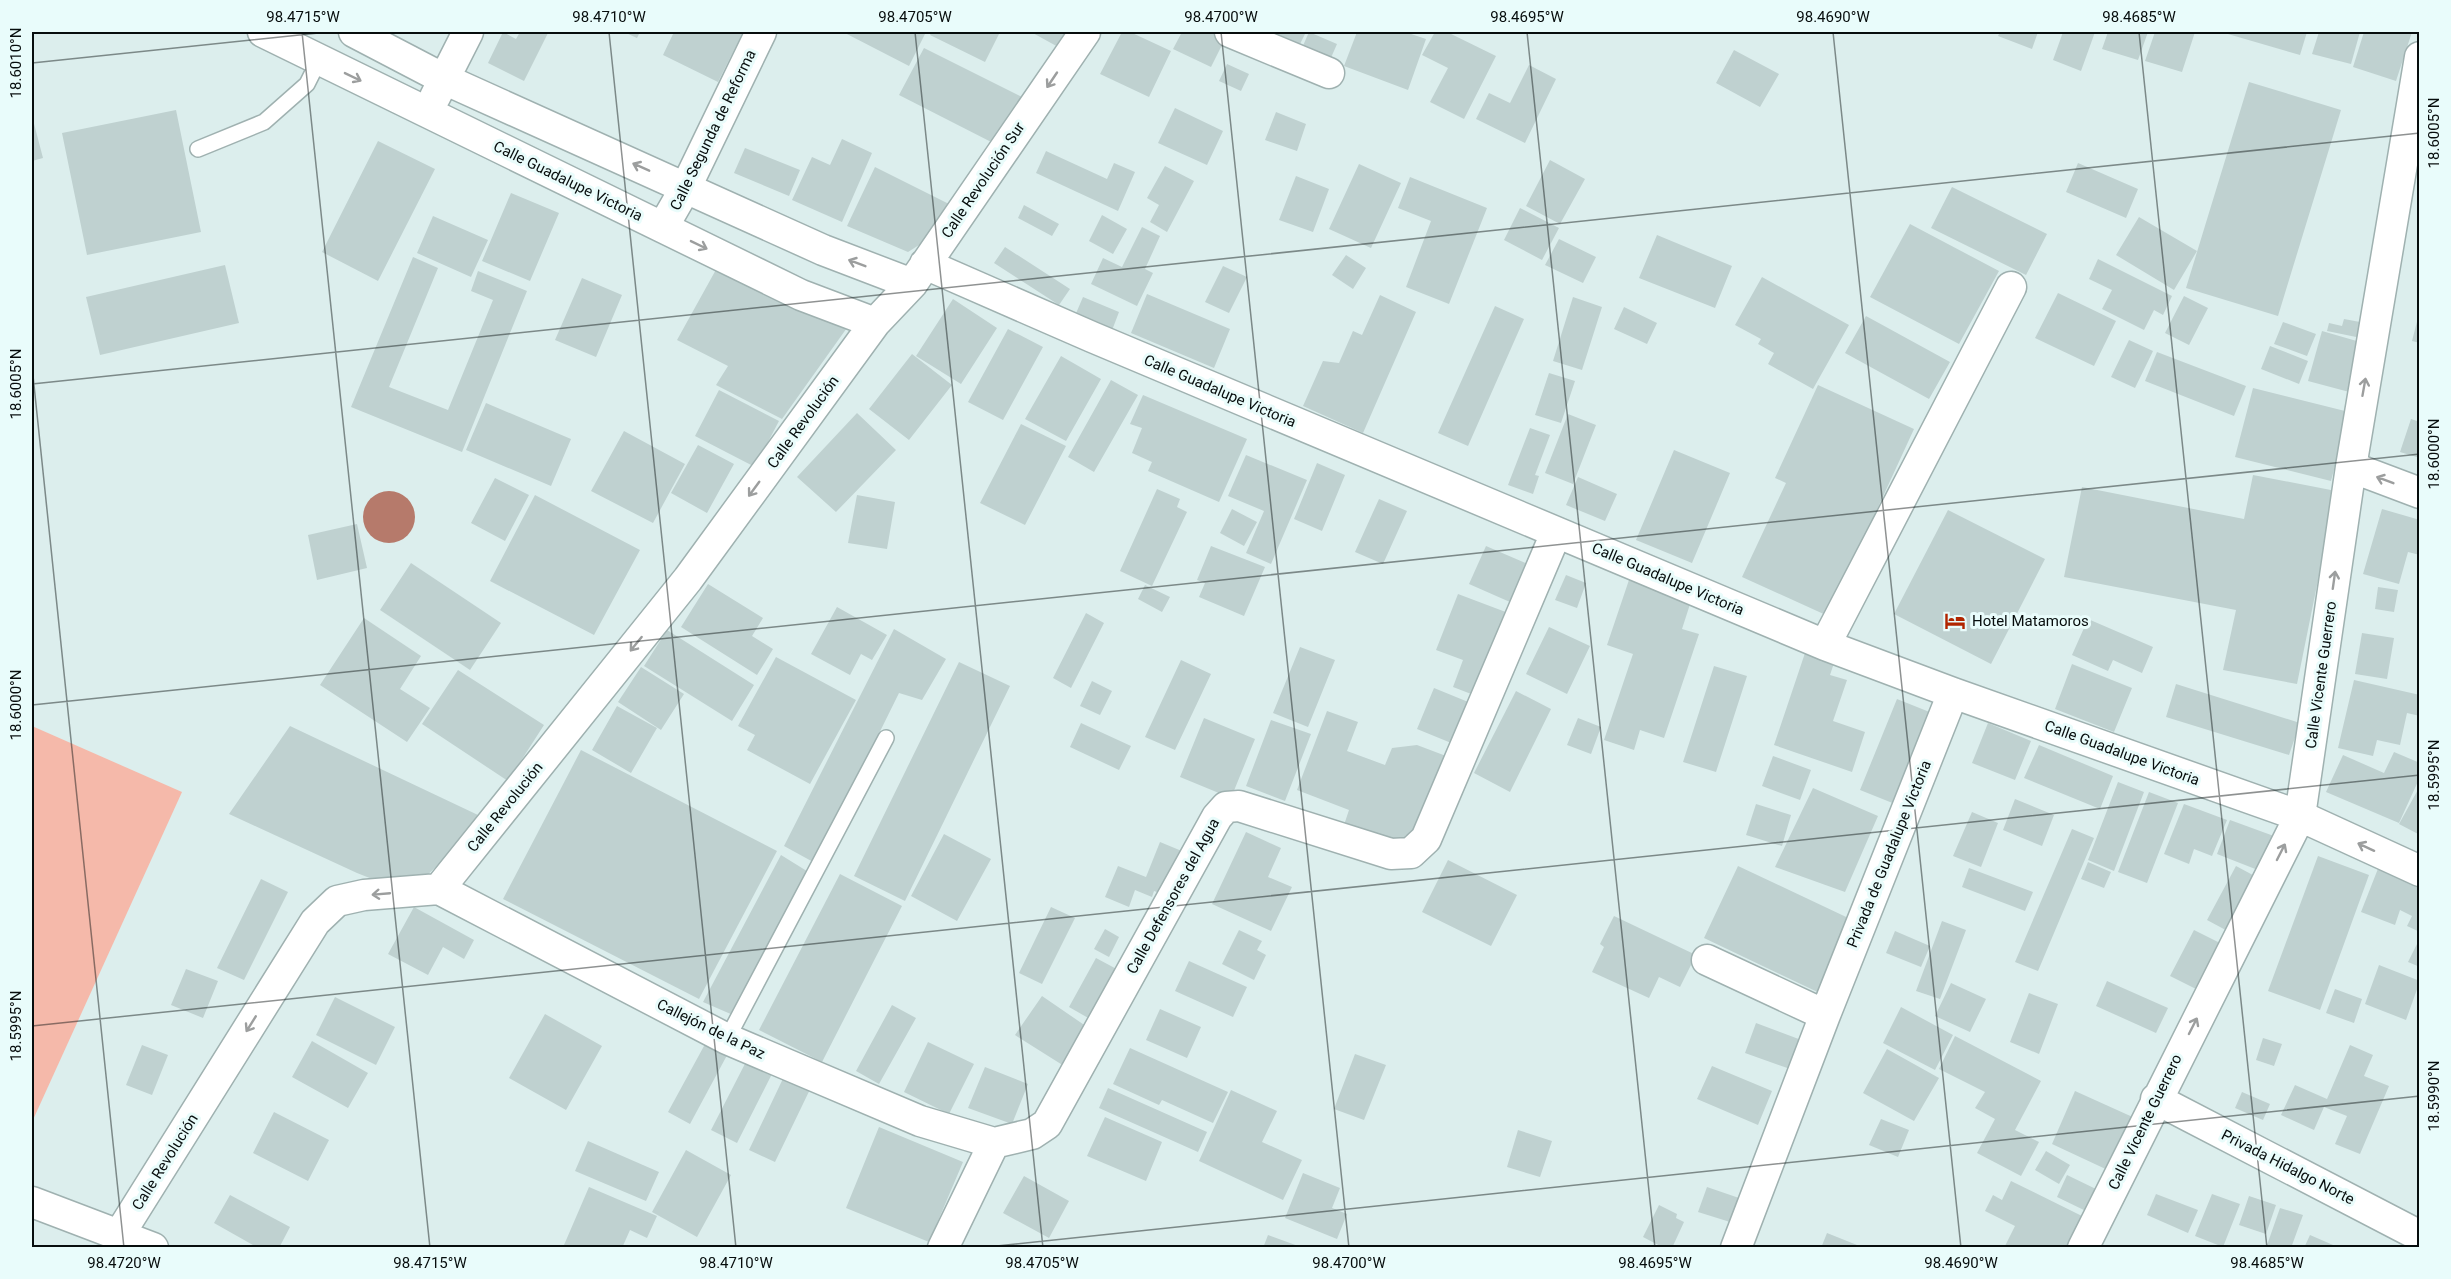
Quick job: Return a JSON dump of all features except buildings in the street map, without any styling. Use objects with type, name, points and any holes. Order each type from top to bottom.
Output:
[{"type":"street","name":"Calle Guadalupe Victoria","points":[[263,32],[801,295],[875,323]]},
{"type":"street","name":"Calle Guadalupe Victoria","points":[[354,32],[444,79],[823,250],[918,274],[1556,533],[1825,645],[1953,693],[2300,816],[2420,871]]},
{"type":"street","points":[[428,114],[468,32]]},
{"type":"street","name":"Calle Segunda de Reforma","points":[[663,227],[686,187],[761,32]]},
{"type":"street","name":"Calle Revolución Sur","points":[[875,323],[918,274],[1085,32]]},
{"type":"street","points":[[1230,32],[1329,73]]},
{"type":"street","name":"Calle Vicente Guerrero","points":[[2082,1248],[2300,816],[2351,467],[2420,57]]},
{"type":"street","points":[[1825,645],[2011,288]]},
{"type":"street","name":"Calle Revolución","points":[[119,1235],[315,922],[338,901],[364,895],[439,889],[688,579],[875,323]]},
{"type":"street","points":[[2351,467],[2420,493]]},
{"type":"street","name":"Calle Defensores del Agua","points":[[994,1143],[1032,1134],[1047,1124],[1217,816],[1226,807],[1239,806],[1391,854],[1411,853],[1426,839],[1556,533]]},
{"type":"street","name":"Privada de Guadalupe Victoria","points":[[1736,1248],[1825,1015],[1953,693]]},
{"type":"street","name":"Callejón de la Paz","points":[[439,889],[727,1039],[920,1121],[994,1143]]},
{"type":"street","points":[[1707,960],[1825,1015]]},
{"type":"street","name":"Privada Hidalgo Norte","points":[[2156,1099],[2420,1236]]},
{"type":"street","points":[[943,1248],[994,1143]]},
{"type":"street","points":[[32,1202],[153,1248]]},
{"type":"lane","points":[[198,148],[264,122],[307,84],[319,60]]},
{"type":"lane","points":[[727,1039],[886,738]]},
{"type":"shaded area","points":[[384,491],[394,491],[408,498],[415,517],[408,536],[394,543],[384,543],[374,539],[367,532],[363,522],[363,512],[367,502],[374,495]]},
{"type":"shaded area","points":[[32,726],[182,792],[32,1122]]},
{"type":"place","name":"Hotel Matamoros","points":[[1955,621]]}]
